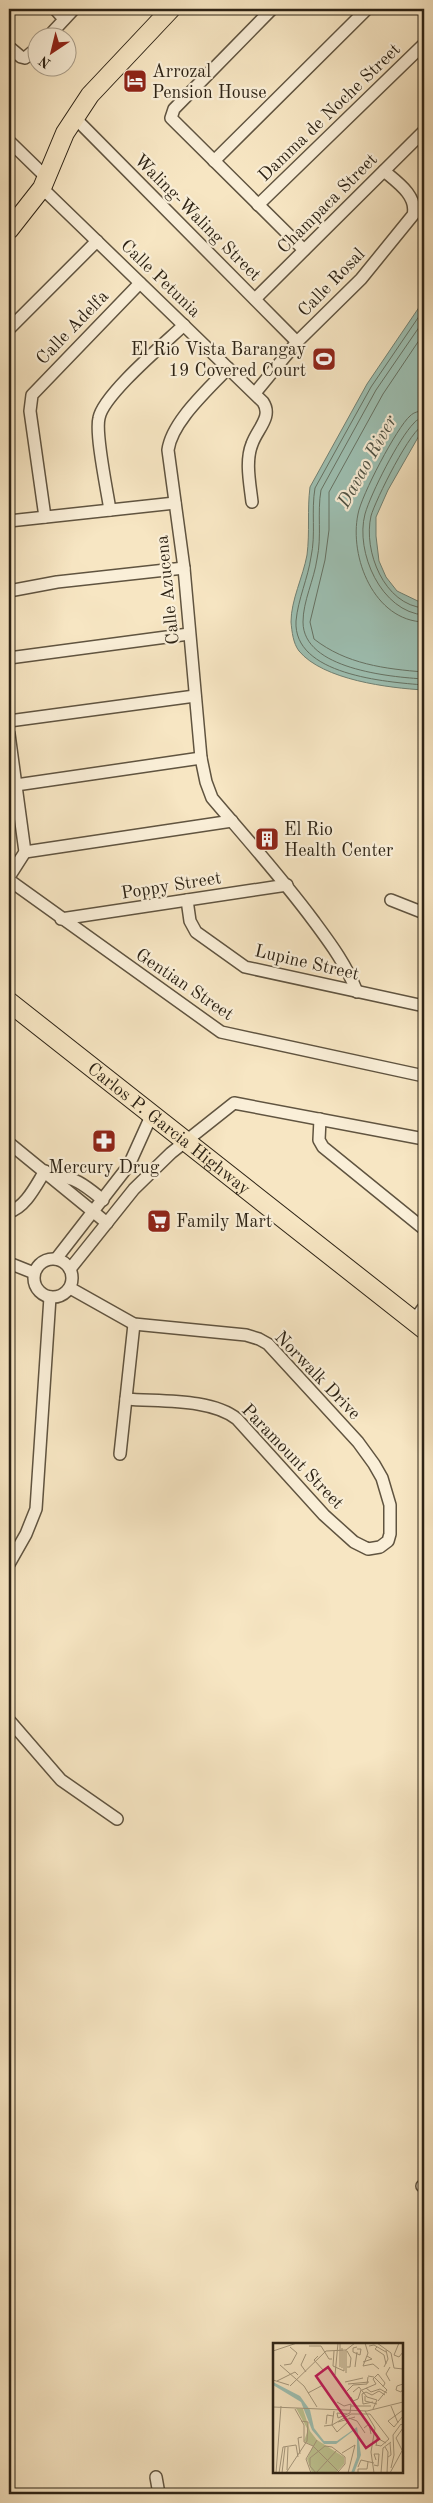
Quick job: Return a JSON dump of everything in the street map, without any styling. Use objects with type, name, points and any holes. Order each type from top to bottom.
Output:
[{"type":"highway","name":"Carlos P. Garcia Highway","points":[[9,1002],[187,1141],[421,1319]]},
{"type":"main road","points":[[9,230],[44,183],[74,117],[111,70],[171,9]]},
{"type":"street","points":[[55,9],[64,19]]},
{"type":"street","points":[[56,28],[74,9]]},
{"type":"street","points":[[272,9],[174,108],[171,115],[173,121],[304,250]]},
{"type":"street","points":[[214,161],[367,9]]},
{"type":"street","name":"Damma de Noche Street","points":[[258,205],[424,44]]},
{"type":"street","points":[[9,47],[21,57],[28,56]]},
{"type":"street","name":"Waling-Waling Street","points":[[74,117],[297,342]]},
{"type":"street","name":"Champaca Street","points":[[255,299],[424,131]]},
{"type":"street","name":"Calle Petunia","points":[[9,141],[97,241],[255,393]]},
{"type":"street","name":"Calle Rosal","points":[[255,393],[297,342],[361,279],[413,215],[414,202],[384,170]]},
{"type":"street","points":[[9,329],[97,241]]},
{"type":"street","name":"Calle Adelfa","points":[[45,517],[30,411],[32,395],[140,282]]},
{"type":"street","points":[[110,510],[98,428],[100,412],[130,376],[184,325]]},
{"type":"street","name":"Calle Azucena","points":[[228,368],[182,420],[169,443],[169,461],[184,568],[201,758],[208,789],[232,821],[287,885],[339,955],[348,970],[357,992]]},
{"type":"street","points":[[252,502],[249,454],[268,411],[255,393]]},
{"type":"street","points":[[9,521],[175,503]]},
{"type":"street","points":[[9,590],[57,582],[184,568]]},
{"type":"street","points":[[9,658],[189,634]]},
{"type":"street","points":[[9,721],[195,696]]},
{"type":"street","points":[[9,734],[25,852],[9,879]]},
{"type":"street","points":[[16,785],[201,758]]},
{"type":"street","points":[[25,852],[232,821]]},
{"type":"street","name":"Gentian Street","points":[[9,879],[61,919],[221,1032],[424,1076]]},
{"type":"street","name":"Poppy Street","points":[[61,919],[287,885]]},
{"type":"street","name":"Lupine Street","points":[[187,900],[191,927],[237,963],[255,970],[424,1006]]},
{"type":"street","points":[[391,900],[424,912]]},
{"type":"street","points":[[70,1269],[134,1189],[187,1141],[236,1102],[424,1139]]},
{"type":"street","points":[[56,1259],[120,1179],[138,1147],[152,1114]]},
{"type":"street","points":[[320,1119],[319,1140],[323,1147],[424,1229]]},
{"type":"street","points":[[9,1143],[107,1223]]},
{"type":"street","points":[[49,1174],[78,1180],[103,1200]]},
{"type":"street","points":[[9,1212],[16,1210],[49,1174]]},
{"type":"street","points":[[120,1179],[134,1189]]},
{"type":"street","points":[[56,1259],[64,1262],[70,1269],[72,1278],[70,1288],[63,1294],[50,1297],[42,1294],[36,1287],[34,1274],[40,1263],[56,1259]]},
{"type":"street","points":[[9,1263],[34,1274]]},
{"type":"street","name":"Norwalk Drive","points":[[70,1288],[134,1324],[246,1335],[268,1344],[358,1442],[382,1478],[390,1505],[390,1534],[384,1545],[368,1549]]},
{"type":"street","points":[[9,1564],[26,1534],[36,1509],[50,1297]]},
{"type":"street","points":[[120,1454],[134,1324]]},
{"type":"street","name":"Paramount Street","points":[[126,1399],[201,1404],[230,1413],[324,1515],[354,1542],[368,1549]]},
{"type":"street","points":[[9,1720],[62,1780],[118,1819]]},
{"type":"street","points":[[156,2477],[159,2494]]},
{"type":"water","name":"Davao River","points":[[424,300],[424,427],[388,490],[376,517],[376,536],[379,561],[386,577],[397,591],[424,604],[424,690],[357,681],[324,669],[310,661],[299,651],[294,641],[291,622],[293,605],[307,555],[310,487],[367,384]]},
{"type":"place","name":"Arrozal Pension House","points":[[135,81]]},
{"type":"place","name":"El Rio Vista Barangay 19 Covered Court","points":[[324,359]]},
{"type":"place","name":"El Rio Health Center","points":[[267,839]]},
{"type":"place","name":"Mercury Drug","points":[[104,1141]]},
{"type":"place","name":"Family Mart","points":[[159,1221]]}]
